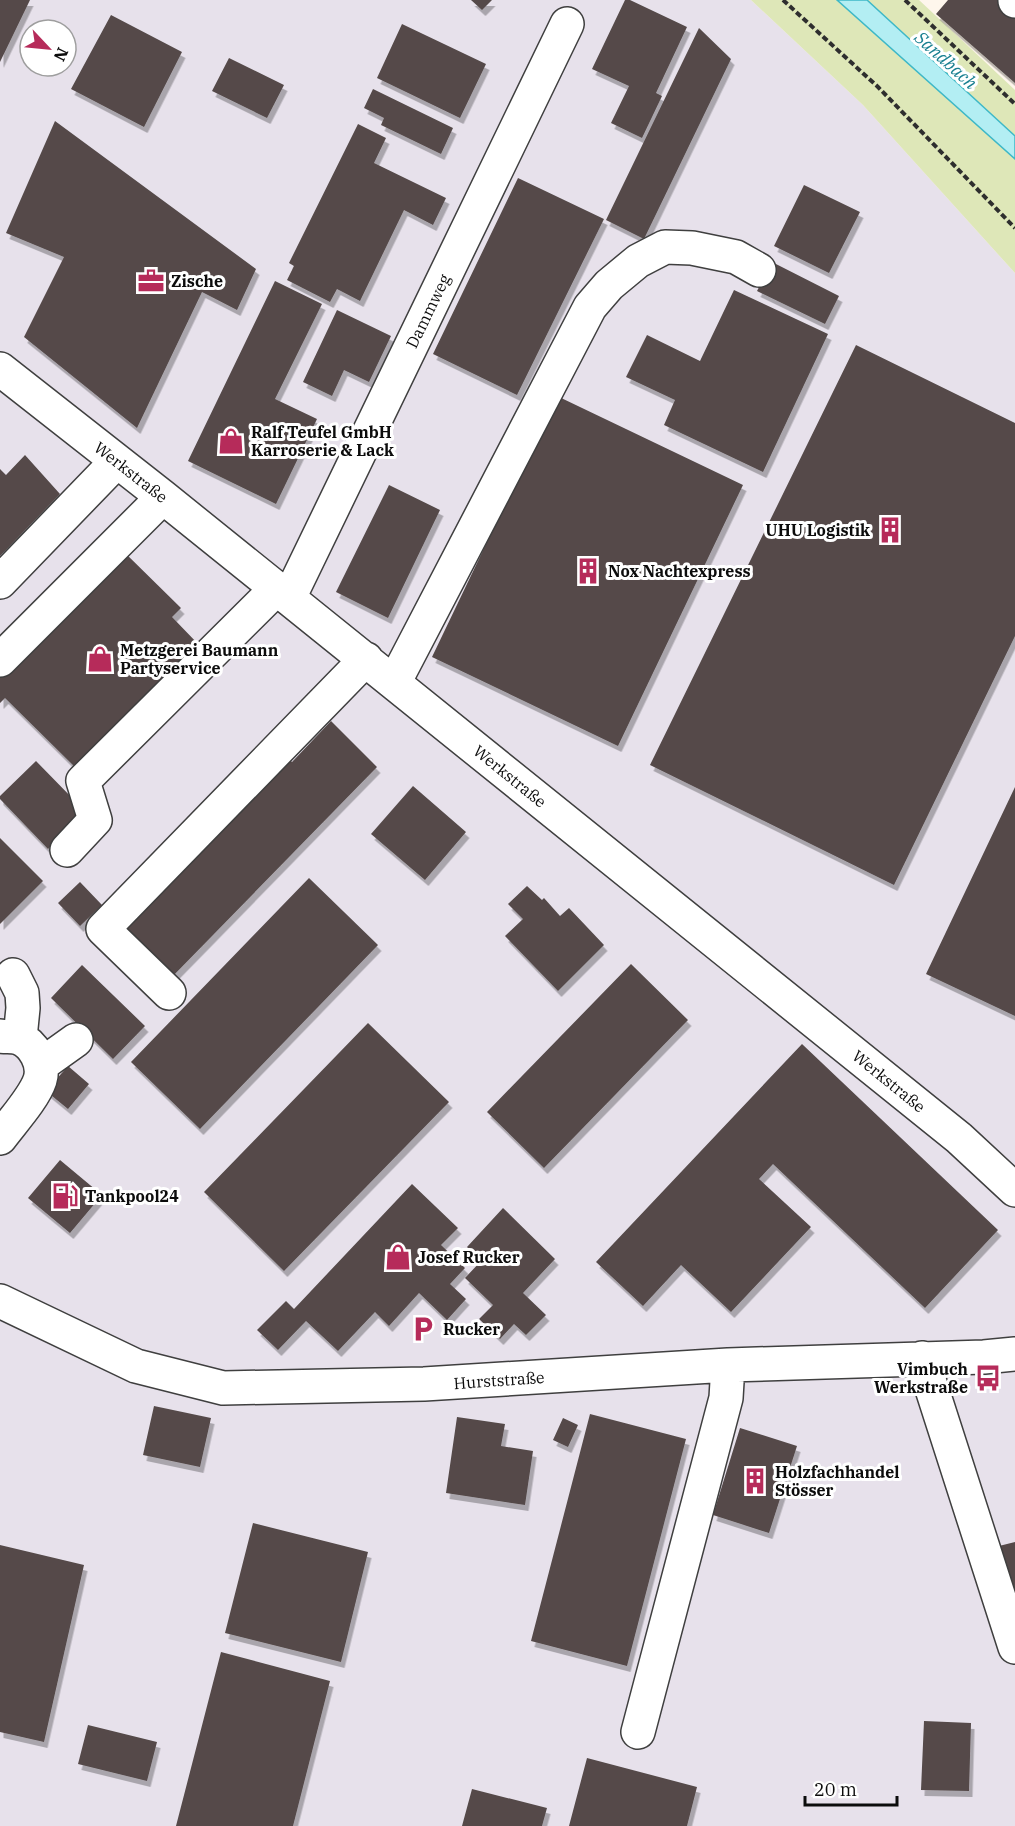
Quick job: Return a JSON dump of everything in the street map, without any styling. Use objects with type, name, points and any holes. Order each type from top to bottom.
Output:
[{"type":"street","name":"Dammweg","points":[[67,850],[95,820],[83,781],[265,600],[282,593],[567,24]]},
{"type":"street","points":[[394,683],[590,307],[609,285],[638,261],[665,247],[692,248],[736,257],[759,270]]},
{"type":"street","name":"Werkstraße","points":[[0,369],[366,659],[959,1138],[1015,1190]]},
{"type":"street","points":[[0,582],[117,461]]},
{"type":"street","points":[[0,660],[163,497]]},
{"type":"street","points":[[169,993],[103,929],[366,659]]},
{"type":"street","points":[[0,1138],[40,1080],[41,1065],[34,1050],[10,1037],[23,1008],[22,993],[13,975]]},
{"type":"street","points":[[41,1065],[76,1040]]},
{"type":"street","name":"Hurststraße","points":[[0,1300],[136,1366],[223,1388],[424,1384],[728,1365],[984,1357],[1015,1354]]},
{"type":"street","points":[[922,1358],[1015,1647]]},
{"type":"street","points":[[638,1732],[726,1398],[728,1365]]},
{"type":"path","points":[[783,0],[878,87],[1015,228]]},
{"type":"path","points":[[905,0],[1015,104]]},
{"type":"shaded area","points":[[0,0],[751,0],[863,105],[1015,273],[1015,1826],[0,1826]]},
{"type":"green space","points":[[751,0],[837,0],[1015,159],[1015,273],[863,105]]},
{"type":"green space","points":[[867,0],[919,0],[1015,90],[1015,136]]},
{"type":"water","points":[[837,0],[867,0],[1015,136],[1015,159]]},
{"type":"building","points":[[0,0],[30,0],[21,18],[18,18],[18,25],[0,62]]},
{"type":"building","points":[[471,0],[492,0],[482,10]]},
{"type":"building","points":[[625,0],[630,0],[687,27],[656,93],[662,96],[642,138],[611,123],[629,86],[592,69]]},
{"type":"building","points":[[948,0],[1003,0],[1015,10],[1015,83],[936,14]]},
{"type":"building","points":[[111,15],[182,52],[144,127],[71,89]]},
{"type":"building","points":[[402,24],[486,64],[460,118],[377,78]]},
{"type":"building","points":[[699,28],[731,59],[644,239],[606,220]]},
{"type":"building","points":[[229,58],[284,85],[267,118],[212,91]]},
{"type":"building","points":[[373,89],[453,128],[441,154],[381,125],[384,118],[364,108]]},
{"type":"building","name":"Zische","points":[[55,121],[256,269],[237,310],[202,292],[137,428],[24,337],[64,257],[6,233]]},
{"type":"building","points":[[358,124],[386,138],[374,163],[446,198],[433,225],[404,210],[360,301],[337,289],[330,302],[287,280],[294,266],[289,263]]},
{"type":"building","points":[[518,178],[604,219],[517,395],[433,354]]},
{"type":"building","points":[[804,185],[860,212],[829,273],[774,246]]},
{"type":"building","points":[[772,262],[839,296],[825,324],[757,291]]},
{"type":"building","points":[[275,281],[322,304],[275,399],[317,419],[276,504],[188,461]]},
{"type":"building","points":[[734,290],[828,334],[763,472],[664,425],[675,400],[626,377],[647,335],[700,361]]},
{"type":"building","points":[[337,310],[391,336],[369,382],[344,370],[332,396],[303,382]]},
{"type":"building","name":"UHU Logistik","points":[[856,345],[1015,423],[1015,636],[894,885],[650,765]]},
{"type":"building","name":"Nox Nachtexpress","points":[[557,396],[743,485],[618,746],[432,657]]},
{"type":"building","points":[[25,455],[60,494],[0,556],[0,469],[6,475]]},
{"type":"building","points":[[389,485],[440,510],[388,618],[336,592]]},
{"type":"building","name":"Metzgerei Baumann Partyservice","points":[[121,549],[181,608],[172,617],[200,646],[79,771],[5,698],[0,703],[0,673]]},
{"type":"building","points":[[331,721],[377,767],[170,979],[114,925],[282,753],[292,762]]},
{"type":"building","points":[[36,761],[78,804],[74,808],[81,816],[48,849],[0,799],[0,796]]},
{"type":"building","points":[[413,786],[466,832],[425,880],[371,834]]},
{"type":"building","points":[[1015,787],[1015,1016],[926,974]]},
{"type":"building","points":[[0,838],[43,881],[0,924]]},
{"type":"building","points":[[309,878],[378,945],[200,1129],[131,1062]]},
{"type":"building","points":[[80,882],[102,905],[80,926],[58,903]]},
{"type":"building","points":[[527,886],[542,900],[544,898],[560,916],[569,908],[604,945],[558,991],[505,936],[523,919],[508,904]]},
{"type":"building","points":[[631,964],[688,1020],[544,1168],[487,1112]]},
{"type":"building","points":[[82,965],[145,1026],[113,1059],[51,998]]},
{"type":"building","points":[[368,1023],[449,1102],[284,1271],[204,1192]]},
{"type":"building","points":[[802,1044],[998,1230],[925,1308],[773,1164],[759,1179],[811,1227],[731,1312],[681,1265],[643,1306],[596,1262]]},
{"type":"building","points":[[68,1066],[89,1084],[68,1109],[46,1091]]},
{"type":"building","name":"Tankpool24","points":[[60,1160],[102,1195],[70,1233],[28,1198]]},
{"type":"building","name":"Josef Rucker","points":[[412,1184],[458,1228],[441,1245],[465,1268],[450,1284],[466,1299],[447,1320],[419,1293],[389,1326],[375,1312],[338,1351],[306,1321],[278,1350],[257,1330],[286,1301],[294,1309]]},
{"type":"building","points":[[503,1208],[555,1259],[523,1293],[546,1315],[526,1335],[514,1324],[500,1339],[479,1319],[493,1305],[465,1278],[481,1261],[467,1247]]},
{"type":"building","points":[[154,1406],[211,1418],[200,1467],[143,1455]]},
{"type":"building","points":[[590,1414],[686,1439],[627,1666],[531,1641]]},
{"type":"building","points":[[457,1417],[505,1424],[501,1446],[533,1451],[525,1505],[446,1493]]},
{"type":"building","points":[[563,1418],[578,1425],[568,1447],[553,1440]]},
{"type":"building","name":"Holzfachhandel Stösser","points":[[740,1428],[797,1446],[769,1533],[713,1515]]},
{"type":"building","points":[[253,1523],[368,1552],[341,1662],[225,1633]]},
{"type":"building","points":[[1015,1542],[1015,1594],[995,1547]]},
{"type":"building","points":[[0,1545],[84,1565],[44,1742],[0,1732]]},
{"type":"building","points":[[221,1652],[330,1681],[293,1826],[176,1826]]},
{"type":"building","points":[[924,1721],[971,1723],[969,1791],[921,1790]]},
{"type":"building","points":[[88,1725],[157,1742],[147,1781],[78,1764]]},
{"type":"building","points":[[587,1758],[697,1787],[687,1826],[569,1826]]},
{"type":"building","points":[[472,1789],[547,1808],[542,1826],[462,1826]]},
{"type":"place","name":"Zische","points":[[151,281]]},
{"type":"place","name":"Ralf Teufel GmbH Karroserie & Lack","points":[[231,441]]},
{"type":"place","name":"UHU Logistik","points":[[890,530]]},
{"type":"place","name":"Nox Nachtexpress","points":[[588,571]]},
{"type":"place","name":"Metzgerei Baumann Partyservice","points":[[100,659]]},
{"type":"place","name":"Tankpool24","points":[[65,1196]]},
{"type":"place","name":"Josef Rucker","points":[[398,1257]]},
{"type":"place","name":"Rucker","points":[[423,1329]]},
{"type":"place","name":"Vimbuch Werkstraße","points":[[988,1378]]},
{"type":"place","name":"Holzfachhandel Stösser","points":[[755,1481]]},
{"type":"water label","name":"Sandbach","points":[[946,60]]}]
